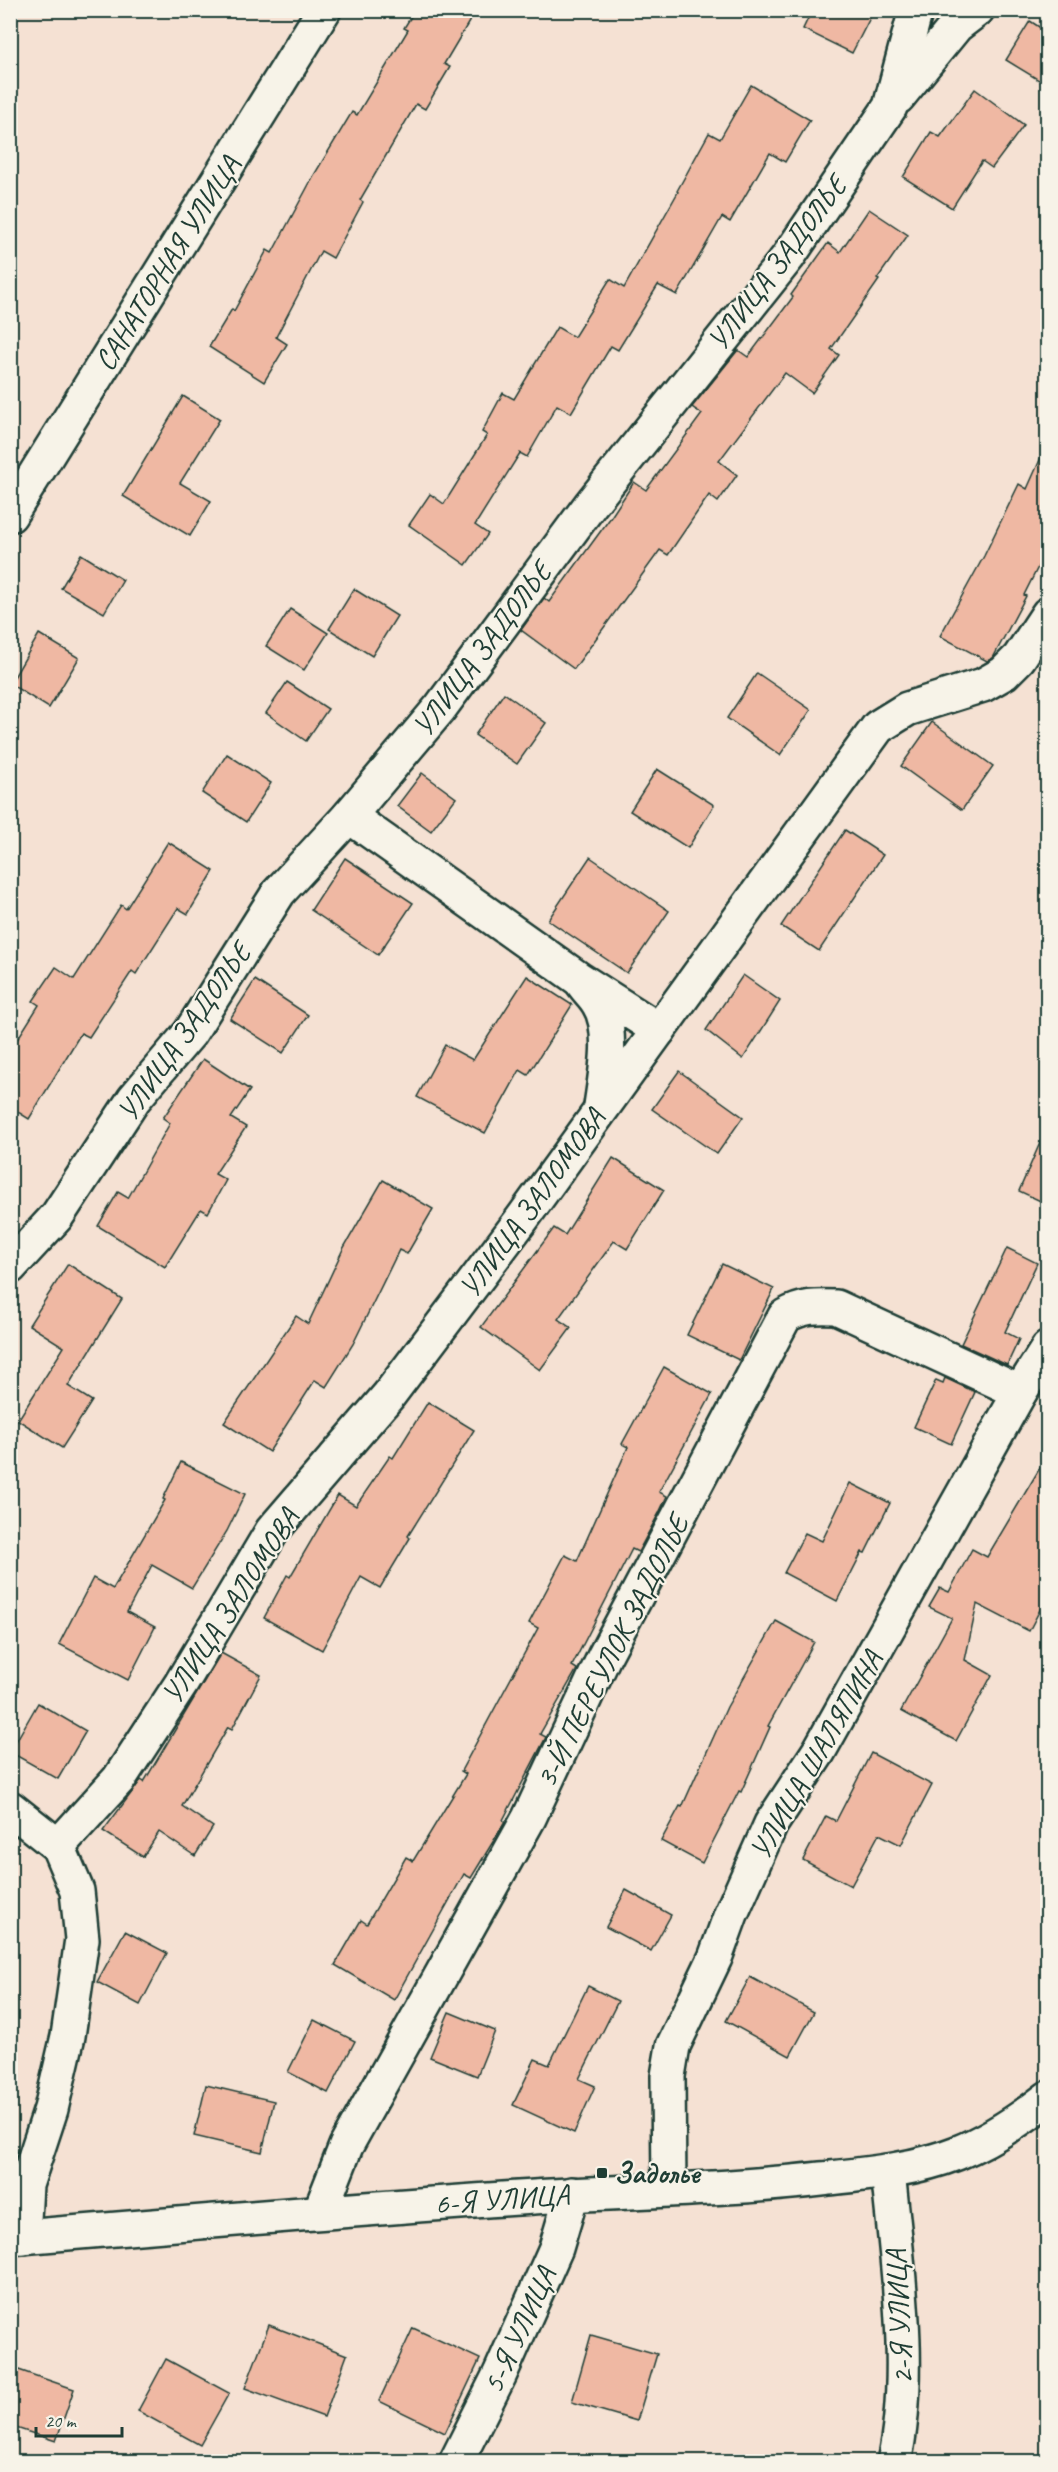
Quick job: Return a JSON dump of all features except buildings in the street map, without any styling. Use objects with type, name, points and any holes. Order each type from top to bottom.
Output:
[{"type":"street","name":"САНАТОРНАЯ УЛИЦА","points":[[10,515],[324,10]]},
{"type":"street","name":"УЛИЦА ЗАДОЛЬЕ","points":[[10,1267],[57,1216],[134,1099],[190,1033],[279,892],[349,816],[440,708],[591,504],[788,257],[890,107],[914,17],[912,10]]},
{"type":"street","points":[[890,107],[956,26],[977,10]]},
{"type":"street","name":"УЛИЦА ЗАЛОМОВА","points":[[58,1846],[119,1779],[181,1684],[272,1531],[389,1395],[659,1030],[878,727],[907,709],[983,685],[1004,673],[1019,658],[1047,614]]},
{"type":"street","points":[[349,816],[579,979],[659,1030]]},
{"type":"street","points":[[579,979],[600,1005],[607,1032],[608,1055],[600,1110]]},
{"type":"street","name":"3-Й ПЕРЕУЛОК ЗАДОЛЬЕ","points":[[320,2212],[346,2146],[529,1818],[604,1657],[785,1316],[797,1309],[813,1305],[836,1307],[1020,1392]]},
{"type":"street","name":"УЛИЦА ШАЛЯПИНА","points":[[669,2189],[668,2076],[673,2046],[715,1958],[731,1914],[771,1824],[819,1751],[1020,1392],[1047,1348]]},
{"type":"street","points":[[10,1808],[58,1846],[77,1891],[82,1939],[68,2036],[51,2109],[26,2185],[17,2238]]},
{"type":"street","name":"6-Я УЛИЦА","points":[[17,2238],[320,2212],[572,2194],[789,2183],[888,2171],[957,2153],[991,2137],[1025,2116],[1047,2098]]},
{"type":"street","name":"2-Я УЛИЦА","points":[[888,2171],[897,2254],[903,2365],[902,2408],[894,2462]]},
{"type":"street","name":"5-Я УЛИЦА","points":[[456,2462],[500,2374],[556,2248],[572,2194]]},
{"type":"place","name":"Задолье","points":[[602,2173]]}]
